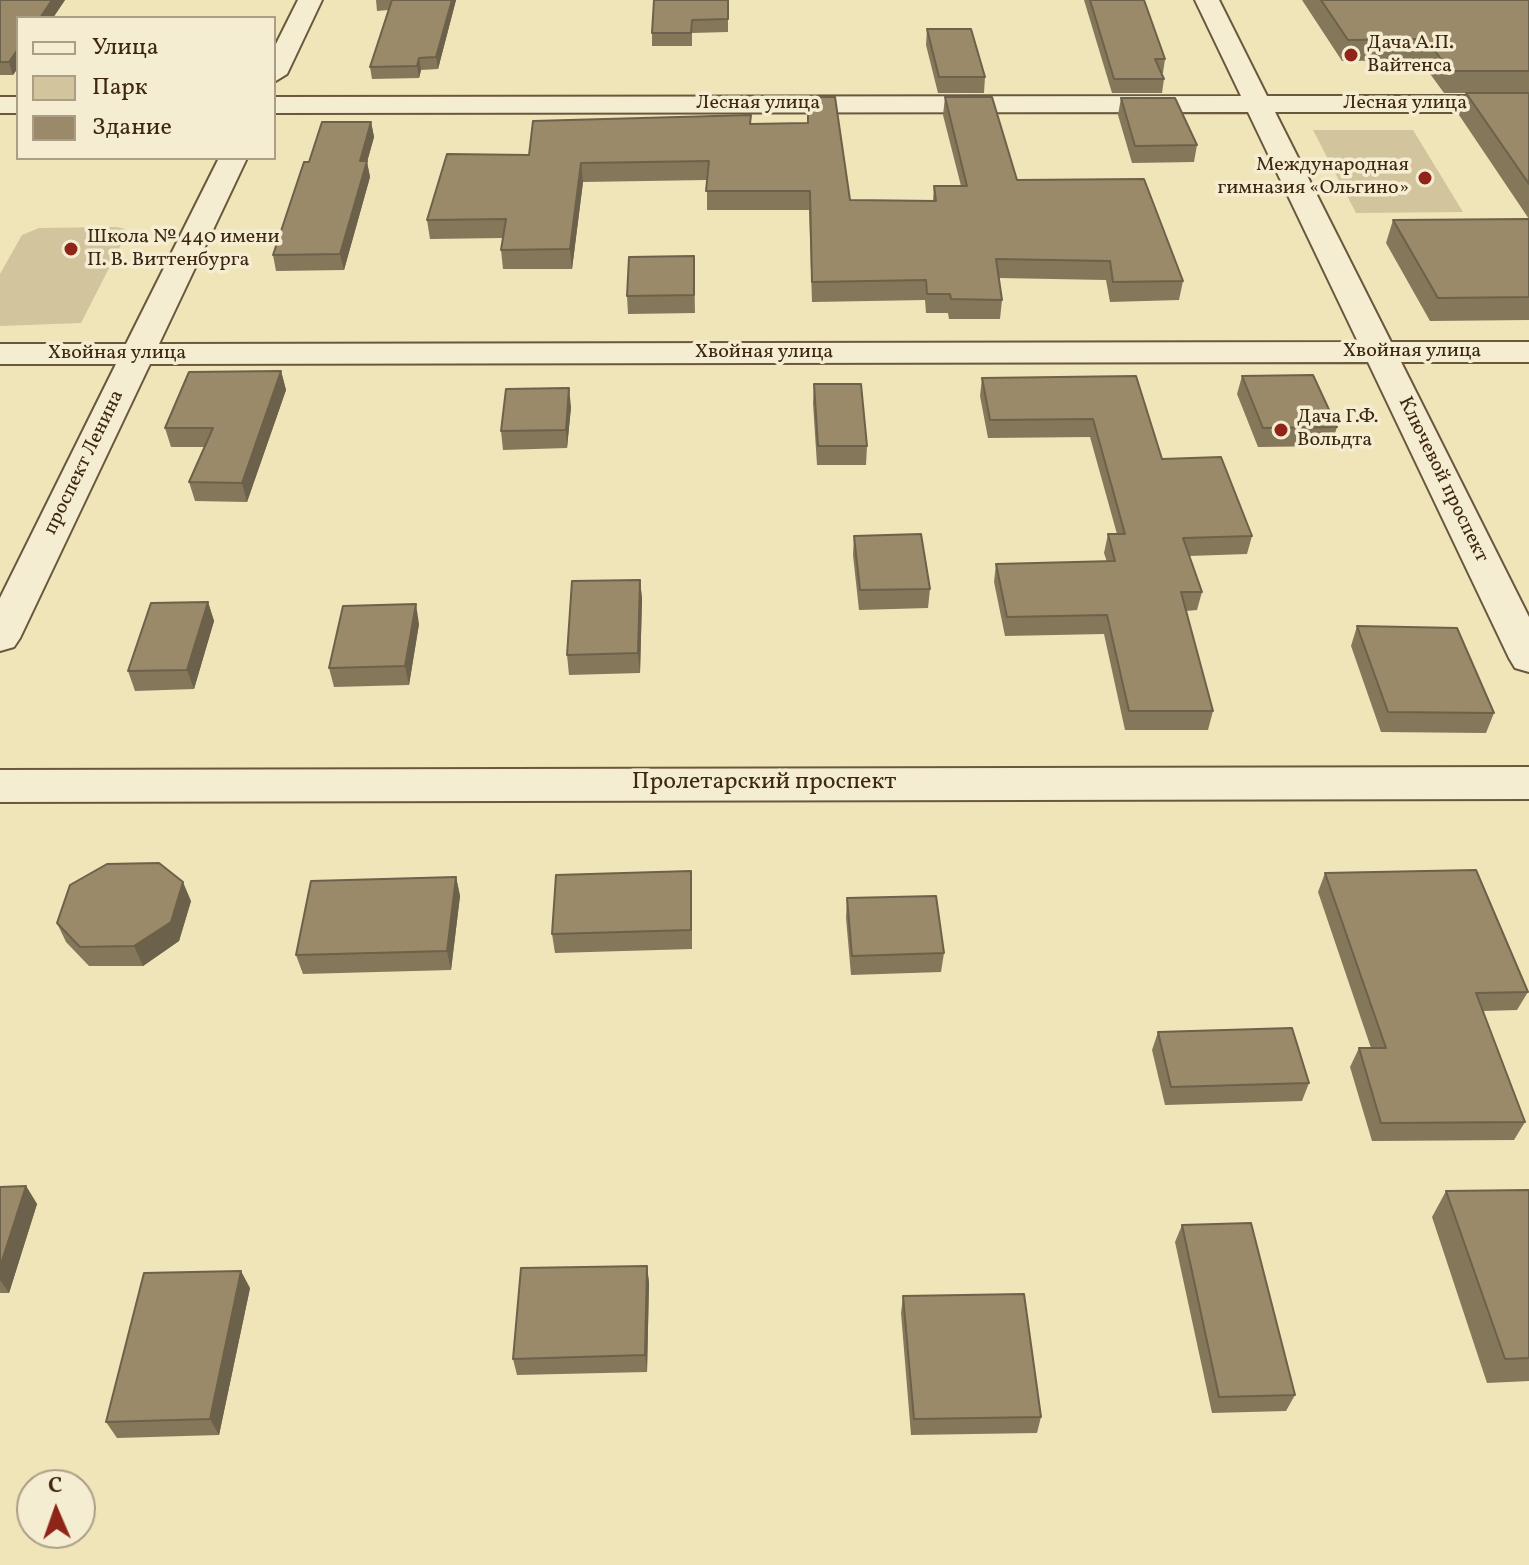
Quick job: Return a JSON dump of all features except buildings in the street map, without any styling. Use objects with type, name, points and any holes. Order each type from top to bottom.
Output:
[{"type":"street","points":[[276,70],[310,0]]},
{"type":"street","name":"Ключевой проспект","points":[[1207,0],[1529,658]]},
{"type":"street","name":"Лесная улица","points":[[276,105],[1529,104]]},
{"type":"street","name":"проспект Ленина","points":[[0,638],[232,160]]},
{"type":"street","name":"Хвойная улица","points":[[0,354],[1529,352]]},
{"type":"street","name":"Пролетарский проспект","points":[[0,786],[1529,783]]},
{"type":"green space","points":[[1313,130],[1413,130],[1463,212],[1356,213]]},
{"type":"green space","points":[[39,228],[125,229],[127,233],[81,323],[0,326],[0,274],[22,235]]},
{"type":"place","name":"Дача А.П. Вайтенса","points":[[1351,55]]},
{"type":"place","name":"Международная гимназия «Ольгино»","points":[[1425,178]]},
{"type":"place","name":"Школа № 440 имени П. В. Виттенбурга","points":[[71,249]]},
{"type":"place","name":"Дача Г.Ф. Вольдта","points":[[1281,430]]}]
